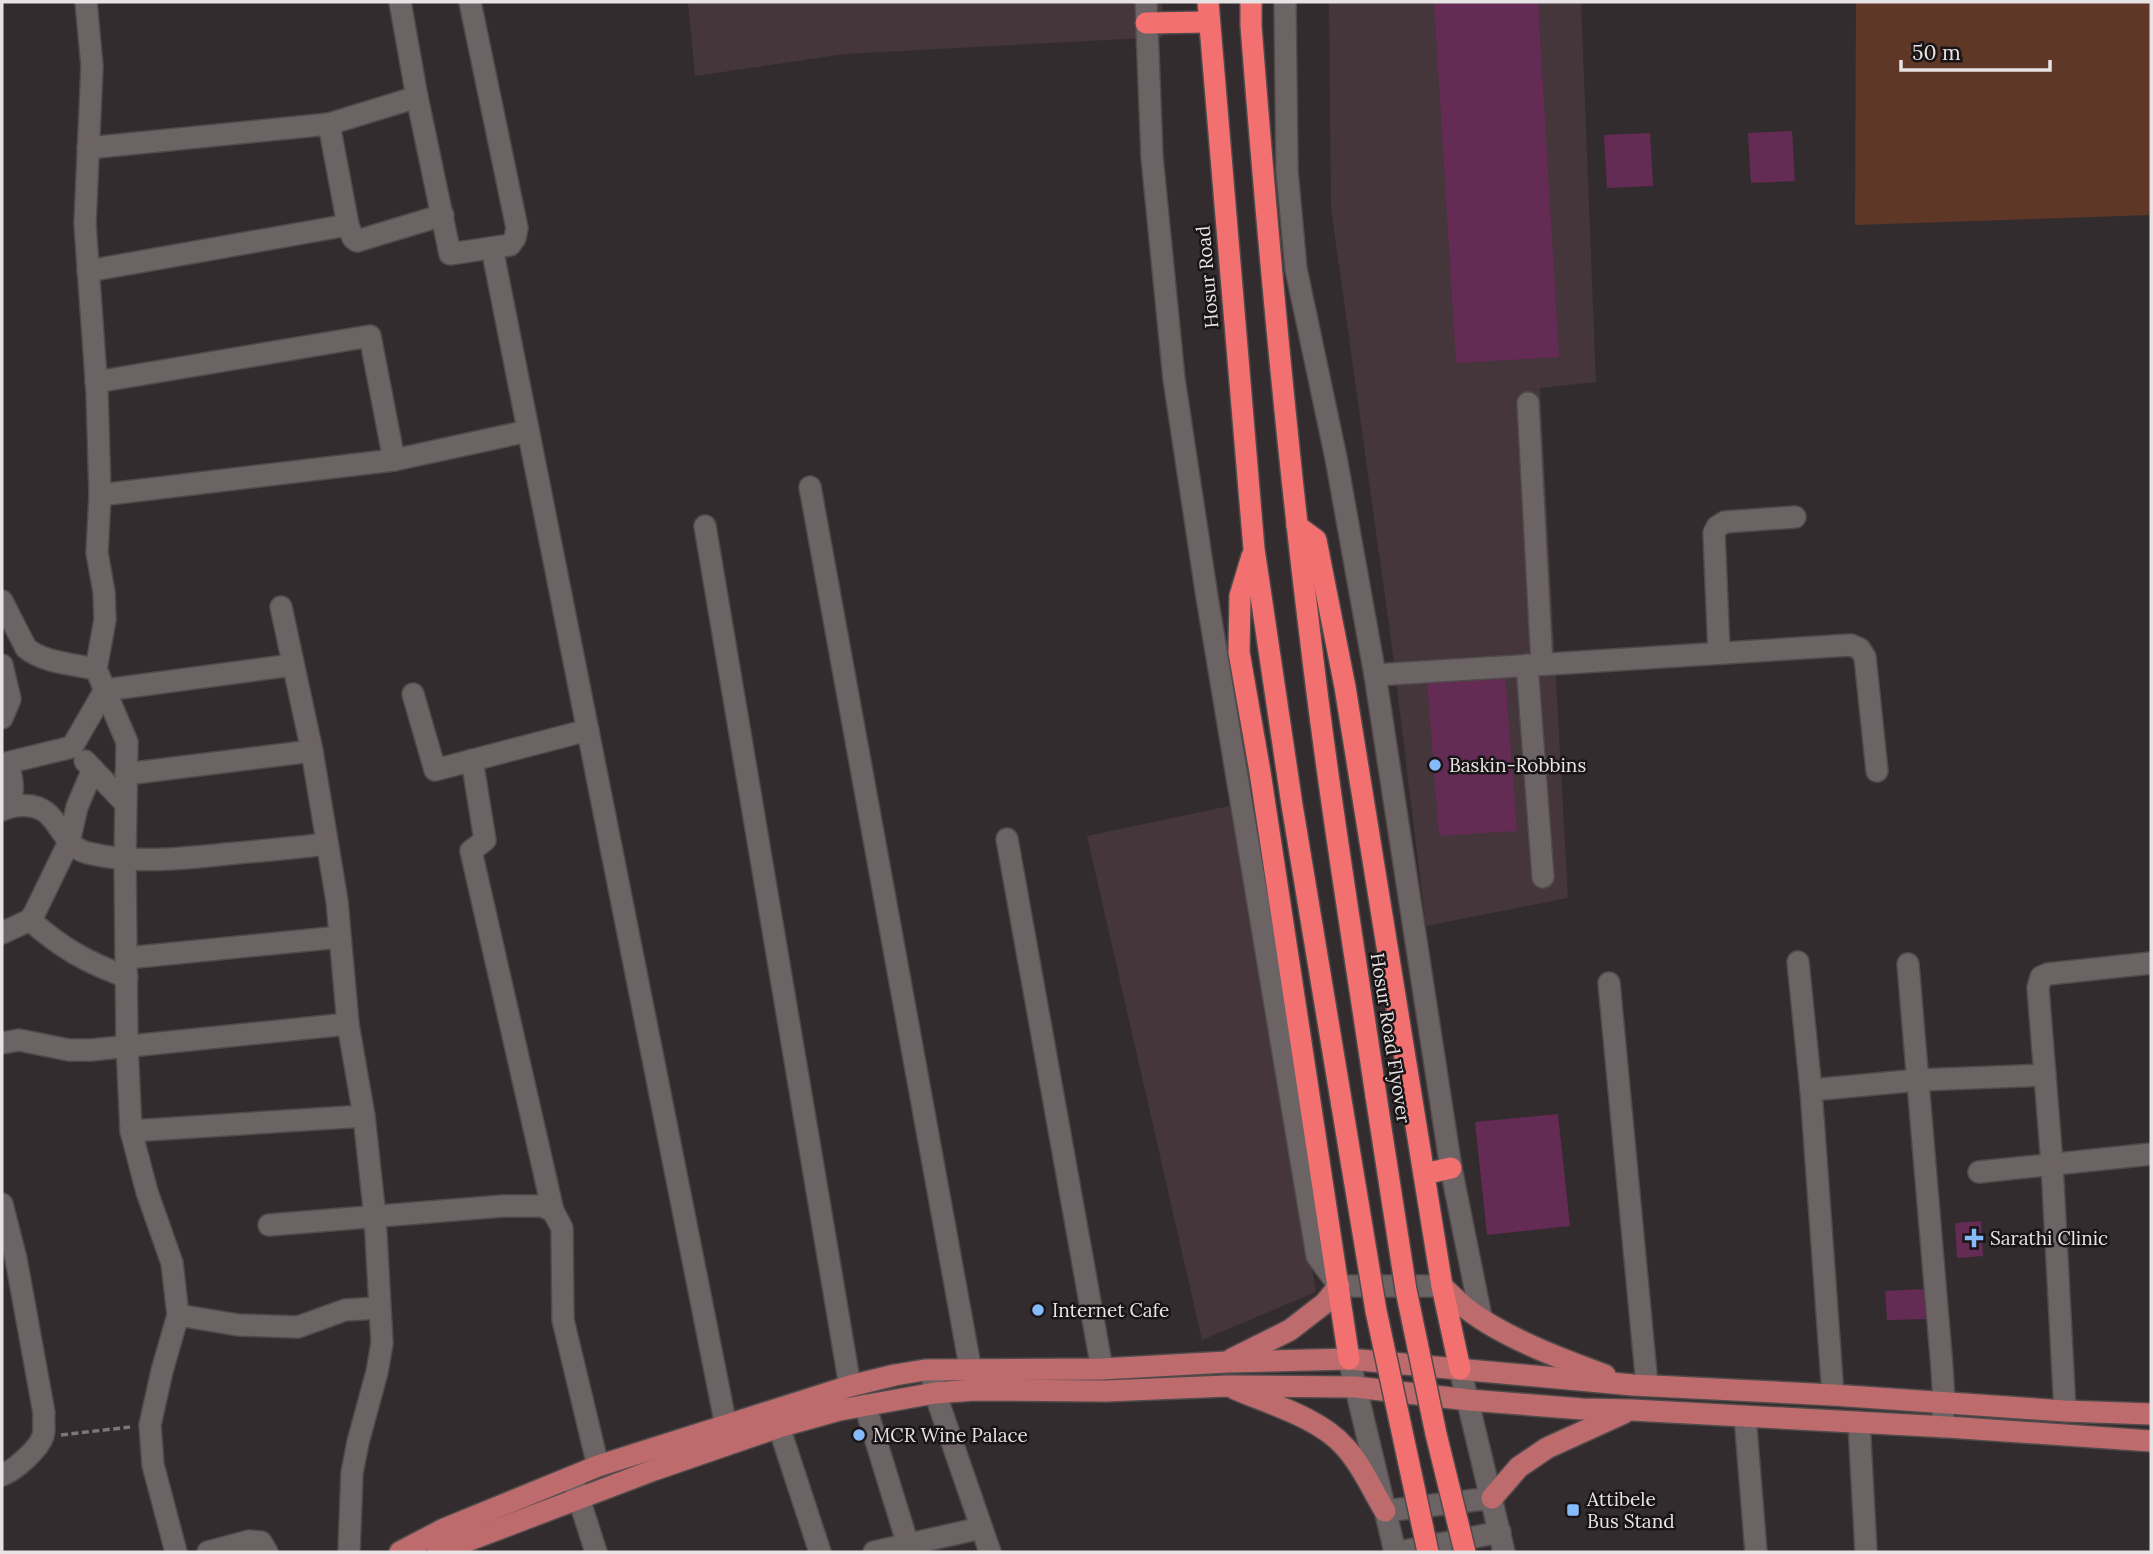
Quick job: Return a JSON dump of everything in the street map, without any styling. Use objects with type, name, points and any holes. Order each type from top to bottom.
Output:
[{"type":"highway","points":[[1251,2],[1271,278],[1297,526],[1316,540],[1332,617],[1442,1286],[1460,1369]]},
{"type":"highway","points":[[1146,12],[1208,12]]},
{"type":"highway","name":"Hosur Road","points":[[1208,12],[1254,549]]},
{"type":"highway","name":"Hosur Road Flyover","points":[[1297,526],[1328,774],[1406,1290],[1436,1434],[1465,1552]]},
{"type":"highway","points":[[1254,549],[1292,804],[1376,1311],[1428,1552]]},
{"type":"highway","points":[[1254,549],[1240,596],[1238,652],[1260,772],[1349,1359]]},
{"type":"highway","points":[[1424,1174],[1451,1168]]},
{"type":"main road","points":[[1227,1362],[1290,1330],[1325,1303],[1339,1286]]},
{"type":"main road","points":[[1442,1286],[1468,1309],[1519,1339],[1568,1362],[1640,1385]]},
{"type":"main road","points":[[400,1552],[444,1529],[598,1466],[728,1434],[779,1427],[840,1410],[935,1393],[972,1380],[1102,1369],[1349,1359],[1640,1385],[2151,1414]]},
{"type":"main road","points":[[1227,1362],[1227,1385]]},
{"type":"main road","points":[[438,1552],[478,1545],[580,1499],[654,1471],[728,1434],[850,1386],[931,1370],[972,1380],[1106,1391],[1227,1385],[1355,1387],[1582,1409],[1942,1427],[2151,1441]]},
{"type":"main road","points":[[1227,1385],[1318,1425],[1344,1445],[1385,1511]]},
{"type":"main road","points":[[1492,1498],[1519,1467],[1547,1448],[1632,1410]]},
{"type":"street","points":[[86,2],[92,66],[85,224],[96,382],[100,495],[97,553],[104,592],[105,620],[96,669],[127,742],[125,859],[127,1045],[131,1131],[147,1192],[172,1262],[178,1315],[150,1425],[153,1465],[176,1552]]},
{"type":"street","points":[[400,2],[450,254],[510,245],[517,228],[470,2]]},
{"type":"street","points":[[1285,2],[1287,171],[1296,269],[1336,458],[1375,675],[1451,1168],[1481,1317]]},
{"type":"street","points":[[1146,12],[1152,157],[1171,351],[1205,583],[1317,1256],[1339,1286],[1442,1286]]},
{"type":"street","points":[[88,148],[329,124],[417,97]]},
{"type":"street","points":[[329,124],[348,225],[357,241],[443,215]]},
{"type":"street","points":[[88,271],[348,225]]},
{"type":"street","points":[[492,248],[728,1434]]},
{"type":"street","points":[[96,382],[370,336],[394,460]]},
{"type":"street","points":[[1528,403],[1534,664],[1543,877]]},
{"type":"street","points":[[100,495],[394,460],[528,431]]},
{"type":"street","points":[[810,487],[972,1380]]},
{"type":"street","points":[[1719,652],[1714,533],[1717,527],[1725,522],[1795,517]]},
{"type":"street","points":[[705,526],[850,1386]]},
{"type":"street","points":[[3,606],[26,648],[32,653],[42,658],[96,669]]},
{"type":"street","points":[[281,607],[312,751],[337,901],[348,1024],[364,1116],[375,1217],[382,1343],[352,1473],[349,1552]]},
{"type":"street","points":[[1375,675],[1851,645],[1860,649],[1865,657],[1877,771]]},
{"type":"street","points":[[2,665],[10,699],[2,718]]},
{"type":"street","points":[[105,690],[292,665]]},
{"type":"street","points":[[5,809],[14,794],[13,782],[5,764],[72,747],[105,690]]},
{"type":"street","points":[[413,694],[435,770],[588,730]]},
{"type":"street","points":[[72,747],[126,804]]},
{"type":"street","points":[[126,774],[312,751]]},
{"type":"street","points":[[472,760],[485,840],[471,851],[553,1211],[562,1228],[563,1320],[598,1466]]},
{"type":"street","points":[[2,933],[30,920],[69,842],[78,807],[93,769]]},
{"type":"street","points":[[5,809],[27,805],[46,812],[69,842],[85,853],[125,859],[166,860],[327,844]]},
{"type":"street","points":[[1007,839],[1102,1369]]},
{"type":"street","points":[[30,920],[51,939],[95,966],[127,968],[340,937]]},
{"type":"street","points":[[1798,962],[1811,1090],[1833,1395]]},
{"type":"street","points":[[2065,1411],[2052,1164],[2038,988],[2041,977],[2048,974],[2151,963]]},
{"type":"street","points":[[1908,964],[1944,1402],[1942,1427]]},
{"type":"street","points":[[1609,983],[1640,1385]]},
{"type":"street","points":[[2,1043],[19,1040],[91,1050],[348,1024]]},
{"type":"street","points":[[1811,1090],[1919,1080],[2045,1075]]},
{"type":"street","points":[[131,1131],[364,1116]]},
{"type":"street","points":[[1979,1172],[2151,1154]]},
{"type":"street","points":[[2,1204],[16,1259],[44,1413],[43,1437],[26,1459],[3,1476]]},
{"type":"street","points":[[269,1225],[503,1206],[542,1206],[553,1211]]},
{"type":"street","points":[[178,1315],[238,1325],[298,1327],[345,1310],[379,1308]]},
{"type":"street","points":[[1349,1359],[1397,1552],[1502,1542],[1460,1369]]},
{"type":"street","points":[[931,1370],[935,1393],[990,1552]]},
{"type":"street","points":[[865,1405],[908,1545]]},
{"type":"street","points":[[1745,1416],[1756,1552]]},
{"type":"street","points":[[1859,1423],[1866,1552]]},
{"type":"street","points":[[779,1427],[820,1552]]},
{"type":"street","points":[[572,1477],[596,1552]]},
{"type":"street","points":[[1385,1511],[1492,1498]]},
{"type":"street","points":[[874,1552],[981,1528]]},
{"type":"street","points":[[208,1552],[250,1541],[261,1542],[267,1552]]},
{"type":"path","points":[[43,1437],[150,1425]]},
{"type":"shaded area","points":[[688,2],[1162,2],[1163,37],[845,54],[695,76]]},
{"type":"shaded area","points":[[1329,2],[1581,2],[1596,382],[1540,388],[1568,898],[1426,926],[1391,640],[1331,208]]},
{"type":"shaded area","points":[[1856,2],[2151,2],[2151,215],[1855,225]]},
{"type":"shaded area","points":[[1234,805],[1316,1292],[1202,1340],[1087,836]]},
{"type":"building","points":[[1434,2],[1538,2],[1559,357],[1456,363]]},
{"type":"building","points":[[1792,131],[1795,181],[1751,183],[1748,133]]},
{"type":"building","points":[[1650,133],[1653,186],[1607,188],[1604,135]]},
{"type":"building","points":[[1505,674],[1517,831],[1439,836],[1427,679]]},
{"type":"building","points":[[1558,1114],[1570,1226],[1487,1235],[1475,1122]]},
{"type":"building","points":[[1981,1221],[1983,1256],[1957,1258],[1955,1223]]},
{"type":"building","points":[[1926,1289],[1928,1319],[1887,1320],[1885,1291]]},
{"type":"place","name":"Baskin-Robbins","points":[[1435,765]]},
{"type":"place","name":"Sarathi Clinic","points":[[1974,1238]]},
{"type":"place","name":"Internet Cafe","points":[[1038,1310]]},
{"type":"place","name":"MCR Wine Palace","points":[[859,1435]]},
{"type":"place","name":"Attibele Bus Stand","points":[[1573,1510]]}]
